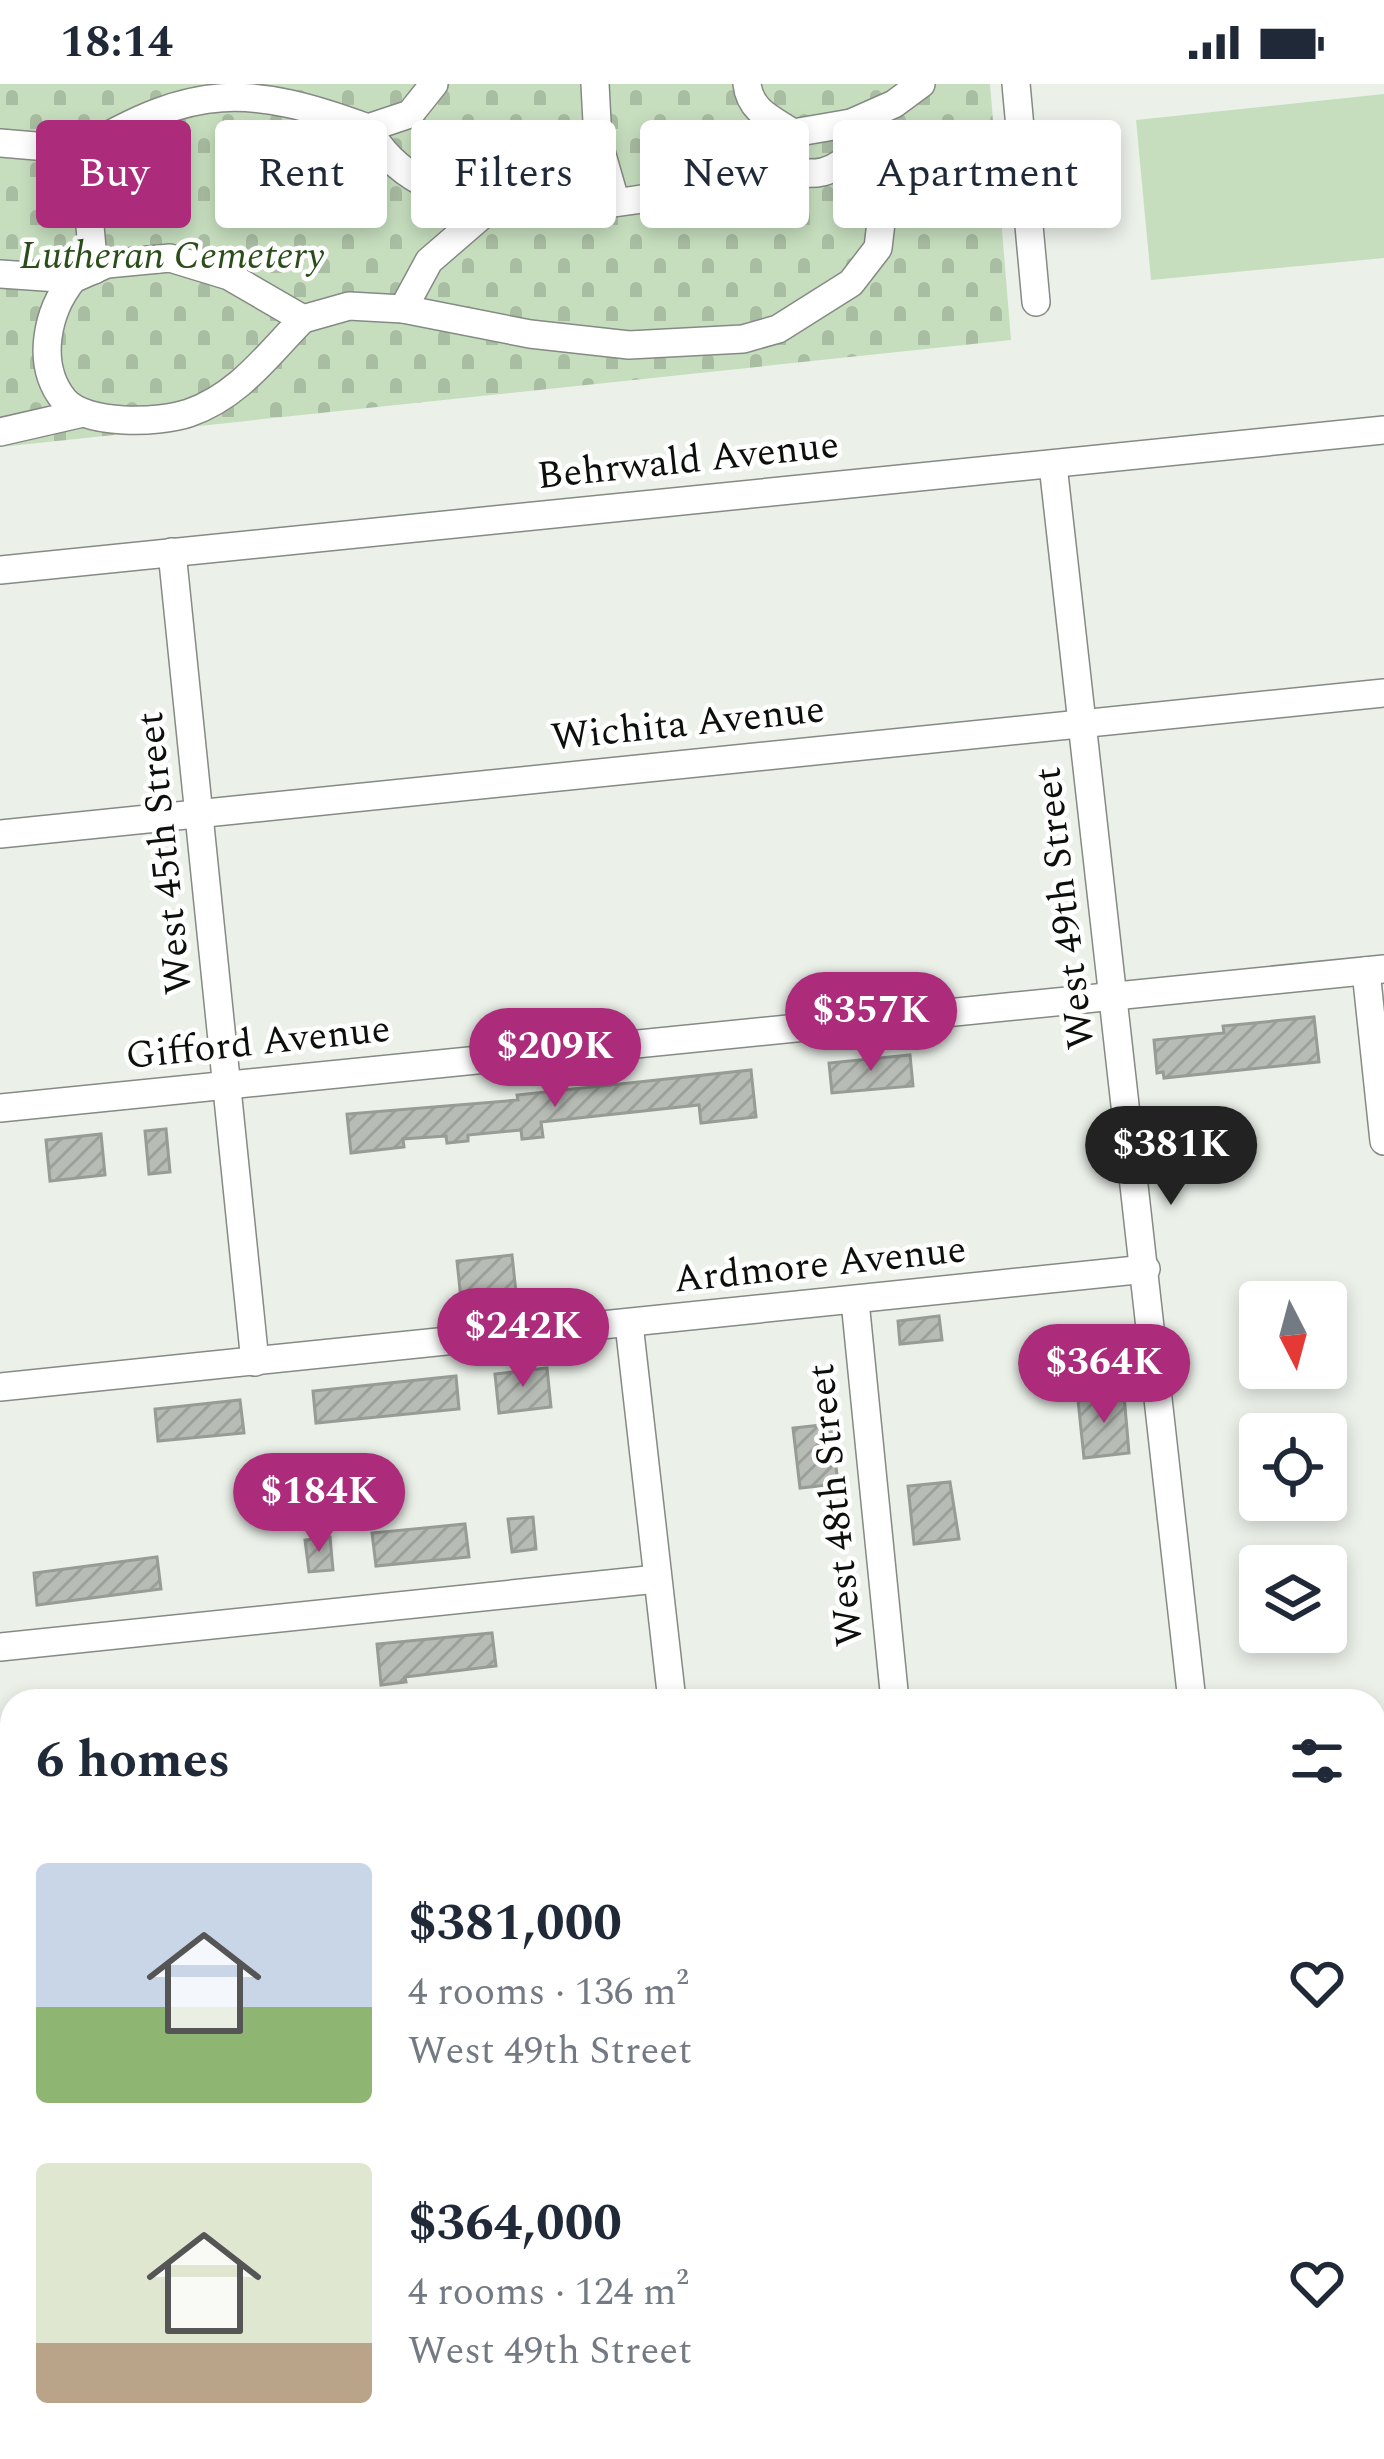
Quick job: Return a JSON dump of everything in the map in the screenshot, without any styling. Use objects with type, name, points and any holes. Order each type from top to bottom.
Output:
[{"type":"street","points":[[387,122],[410,114],[434,84]]},
{"type":"street","points":[[596,84],[597,120]]},
{"type":"street","points":[[747,84],[756,109],[773,120]]},
{"type":"street","points":[[874,120],[921,84]]},
{"type":"street","points":[[1016,84],[1036,302]]},
{"type":"street","points":[[134,120],[188,94],[225,87],[286,93],[352,120]]},
{"type":"street","points":[[0,142],[36,145]]},
{"type":"street","points":[[387,154],[411,173]]},
{"type":"street","points":[[83,228],[83,274],[53,312],[48,359],[65,401],[83,413],[111,419],[188,413],[238,385],[303,319],[349,305],[403,309],[530,334],[629,345],[743,339],[778,329],[850,284],[878,248],[880,228]]},
{"type":"street","points":[[403,309],[429,261],[468,228]]},
{"type":"street","points":[[0,274],[83,274],[139,259],[184,261],[229,276],[303,319]]},
{"type":"street","points":[[0,432],[83,413]]},
{"type":"street","name":"Behrwald Avenue","points":[[0,570],[1384,430]]},
{"type":"street","name":"West 49th Street","points":[[1053,465],[1191,1689]]},
{"type":"street","name":"West 45th Street","points":[[172,551],[255,1362]]},
{"type":"street","name":"Wichita Avenue","points":[[0,834],[1384,693]]},
{"type":"street","points":[[1375,970],[1384,1141]]},
{"type":"street","name":"Gifford Avenue","points":[[0,1108],[1375,970]]},
{"type":"street","name":"Ardmore Avenue","points":[[0,1387],[1146,1269]]},
{"type":"street","name":"West 48th Street","points":[[855,1301],[894,1689]]},
{"type":"street","points":[[629,1324],[671,1689]]},
{"type":"street","points":[[0,1647],[657,1579]]},
{"type":"green space","name":"Lutheran Cemetery","points":[[0,84],[990,84],[993,120],[833,120],[833,228],[1002,228],[1011,340],[0,447]]},
{"type":"green space","points":[[1384,94],[1384,258],[1151,280],[1136,120]]},
{"type":"building","points":[[1314,1017],[1319,1062],[1164,1078],[1163,1072],[1157,1073],[1154,1040],[1224,1033],[1223,1026]]},
{"type":"building","points":[[910,1055],[913,1086],[832,1093],[829,1063]]},
{"type":"building","points":[[751,1070],[756,1117],[701,1123],[699,1105],[541,1122],[543,1137],[522,1139],[521,1130],[468,1135],[468,1141],[447,1143],[446,1136],[403,1139],[404,1147],[351,1153],[347,1114],[518,1100],[517,1095]]},
{"type":"building","points":[[166,1129],[170,1172],[149,1174],[145,1131]]},
{"type":"building","points":[[101,1134],[105,1175],[50,1181],[46,1140]]},
{"type":"building","points":[[512,1255],[517,1302],[462,1309],[457,1261]]},
{"type":"building","points":[[939,1316],[942,1340],[900,1344],[898,1321]]},
{"type":"building","points":[[547,1368],[551,1407],[499,1413],[495,1374]]},
{"type":"building","points":[[456,1376],[459,1409],[316,1423],[313,1391]]},
{"type":"building","points":[[1124,1395],[1129,1453],[1084,1458],[1078,1400]]},
{"type":"building","points":[[240,1400],[244,1433],[158,1441],[155,1409]]},
{"type":"building","points":[[831,1424],[838,1484],[800,1488],[793,1428]]},
{"type":"building","points":[[950,1482],[959,1539],[914,1544],[908,1486]]},
{"type":"building","points":[[533,1517],[536,1549],[512,1552],[508,1519]]},
{"type":"building","points":[[465,1524],[469,1557],[376,1566],[372,1533]]},
{"type":"building","points":[[330,1537],[333,1570],[309,1572],[305,1540]]},
{"type":"building","points":[[157,1557],[161,1589],[37,1605],[34,1573]]},
{"type":"building","points":[[492,1633],[496,1666],[405,1677],[406,1682],[381,1685],[377,1644]]}]
